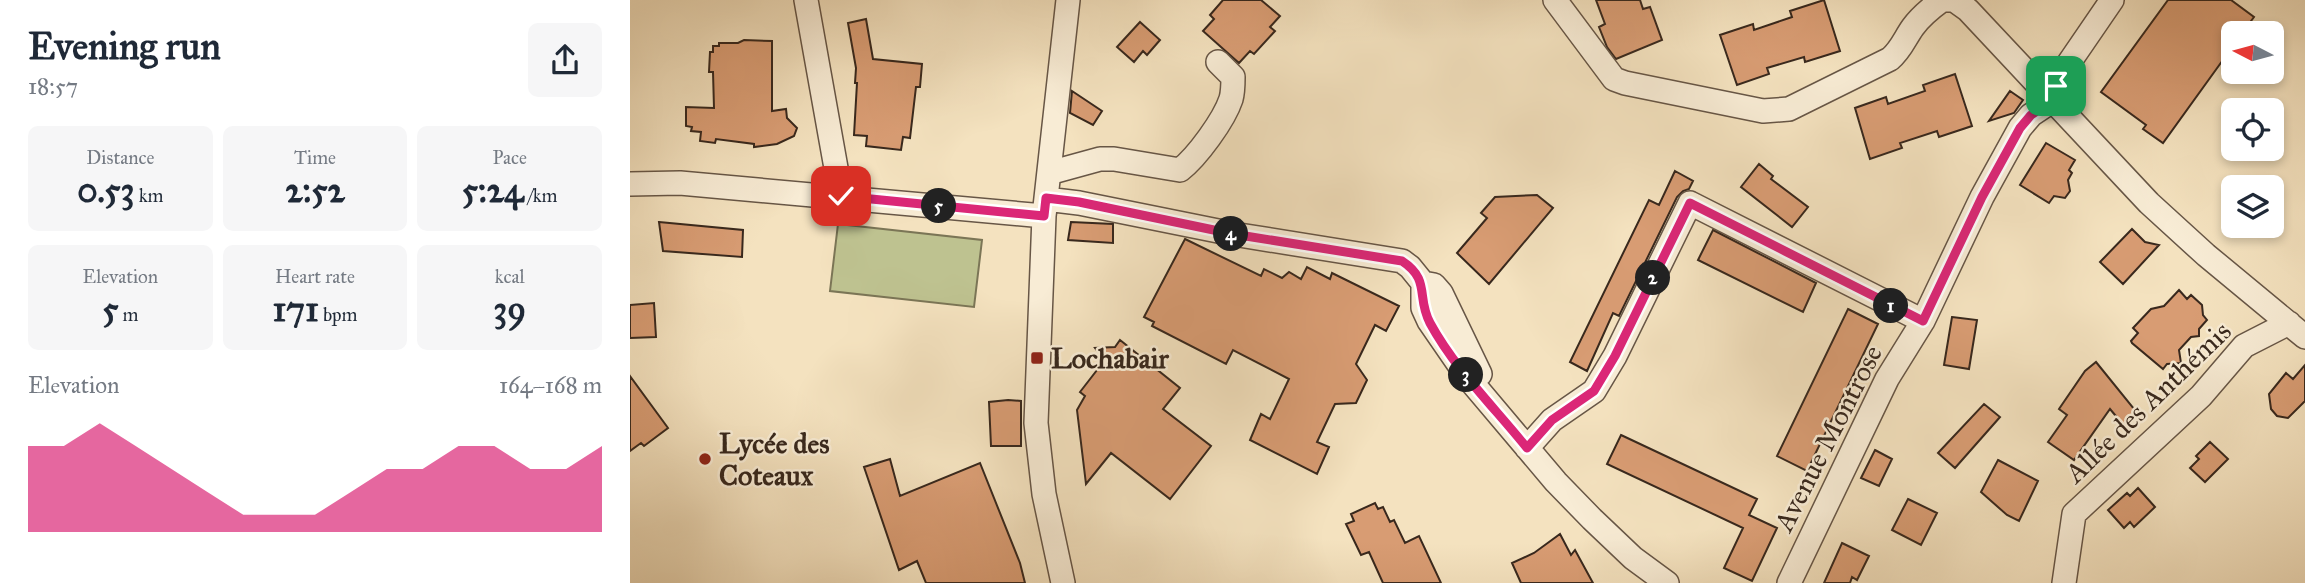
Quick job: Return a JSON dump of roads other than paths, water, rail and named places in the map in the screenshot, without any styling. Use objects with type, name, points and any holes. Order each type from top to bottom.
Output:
[{"type":"street","points":[[806,0],[841,196]]},
{"type":"street","points":[[1063,583],[1044,494],[1037,423],[1045,207],[1068,0]]},
{"type":"street","points":[[1555,0],[1614,79],[1775,112],[1801,104],[1890,59],[1899,52],[1914,25],[1926,11],[1942,0]]},
{"type":"street","points":[[1947,0],[1954,0],[1968,10],[2149,203],[2206,255],[2297,330]]},
{"type":"street","name":"Avenue Montrose","points":[[1789,583],[1887,379],[1923,321],[1982,197],[2020,128],[2031,115],[2052,101],[2062,73],[2112,0]]},
{"type":"street","points":[[1049,173],[1100,159],[1180,170],[1190,162],[1224,114],[1232,97],[1233,77],[1218,62]]},
{"type":"street","points":[[630,184],[680,183],[841,196],[1045,207],[1079,202],[1294,245],[1394,258],[1410,267],[1423,283],[1434,285],[1441,293],[1472,361],[1503,418],[1527,448],[1592,519],[1633,558],[1667,583]]},
{"type":"street","points":[[1527,448],[1552,420],[1594,391],[1615,356],[1690,203],[1923,321]]},
{"type":"street","name":"Allée des Anthémis","points":[[2064,583],[2074,514],[2201,396],[2244,346],[2297,330]]},
{"type":"place","name":"Lochabair","points":[[1037,358]]},
{"type":"place","name":"Lycée des Coteaux","points":[[705,459]]}]
